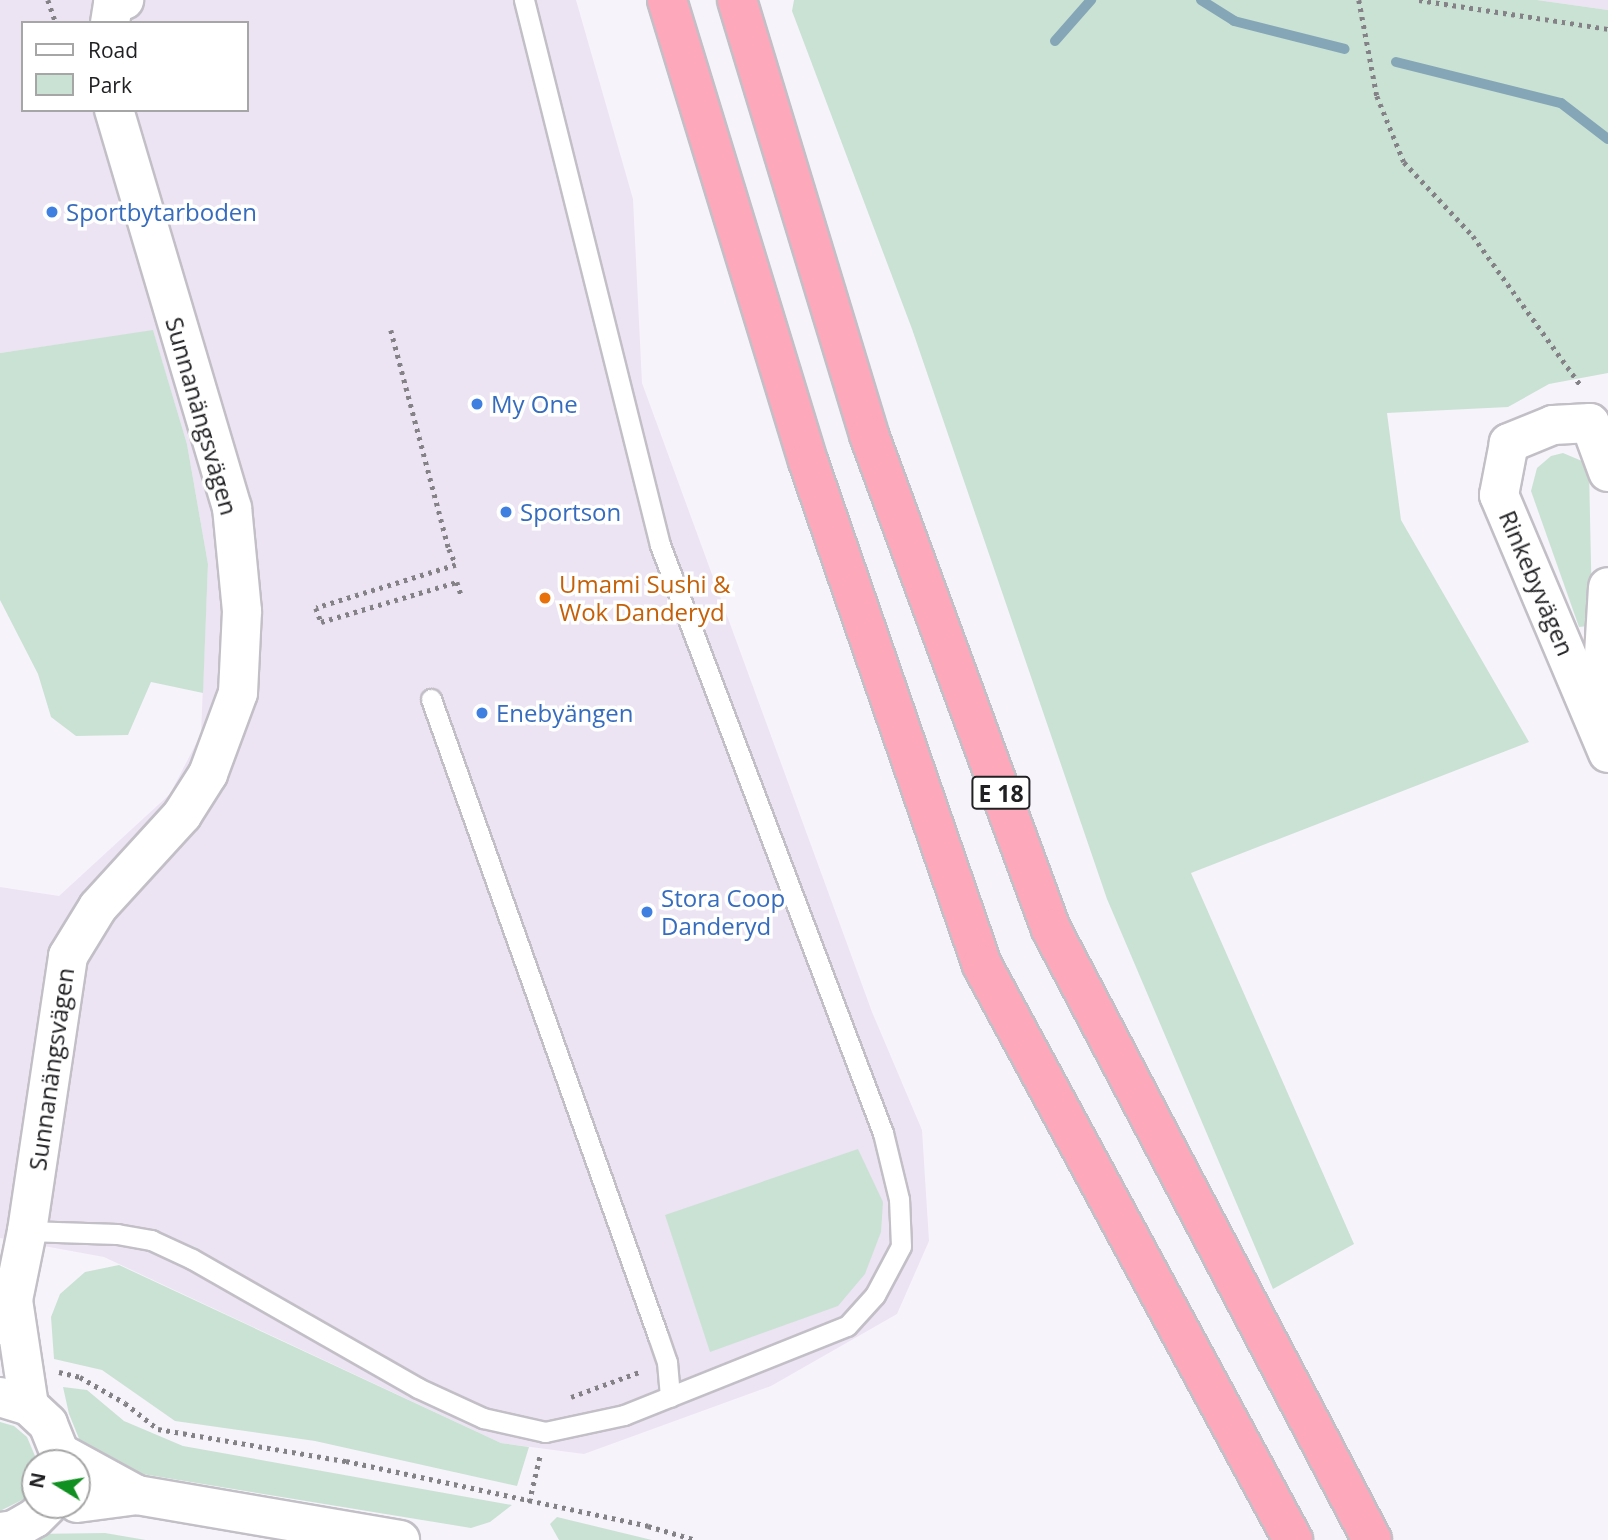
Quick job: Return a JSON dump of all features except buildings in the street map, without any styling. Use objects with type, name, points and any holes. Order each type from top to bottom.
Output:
[{"type":"highway","points":[[667,0],[808,461],[982,965],[1293,1540]]},
{"type":"highway","name":"E 18","points":[[737,0],[869,435],[1051,929],[1372,1540]]},
{"type":"street","points":[[110,21],[113,4],[124,0]]},
{"type":"street","name":"Sunnanängsvägen","points":[[14,1402],[22,1365],[6,1313],[27,1231],[68,956],[98,907],[182,815],[208,774],[238,693],[242,611],[232,508],[115,112]]},
{"type":"street","name":"Rinkebyvägen","points":[[1604,742],[1499,495],[1509,443],[1553,425],[1590,423],[1606,459]]},
{"type":"street","name":"Rinkebyvägen","points":[[1604,742],[1608,587]]},
{"type":"street","points":[[14,1402],[48,1424],[57,1449]]},
{"type":"street","points":[[91,1473],[137,1495],[400,1540]]},
{"type":"street","points":[[91,1501],[137,1495]]},
{"type":"street","points":[[0,1532],[14,1530],[34,1519]]},
{"type":"lane","points":[[27,1231],[117,1234],[151,1240],[192,1259],[418,1388],[483,1418],[545,1432],[624,1415],[847,1326],[875,1295],[901,1246],[899,1199],[883,1133],[660,545],[524,0]]},
{"type":"lane","points":[[430,699],[667,1362],[670,1397]]},
{"type":"path","points":[[48,0],[55,21]]},
{"type":"path","points":[[1359,0],[1377,96],[1404,162],[1473,236],[1587,393]]},
{"type":"path","points":[[1419,0],[1608,29]]},
{"type":"path","points":[[391,330],[456,565],[316,608],[321,622],[457,582],[461,594]]},
{"type":"path","points":[[529,1502],[545,1432],[556,1402],[667,1362]]},
{"type":"path","points":[[22,1365],[80,1377],[125,1403],[158,1429],[346,1461],[648,1526],[696,1540]]},
{"type":"shaded area","name":"Enebyängen","points":[[0,0],[576,0],[633,199],[642,383],[872,1012],[922,1130],[929,1241],[897,1314],[771,1386],[584,1454],[501,1443],[104,1257],[0,1238],[0,887],[59,896],[170,794],[201,734],[208,564],[187,444],[153,331],[0,353]]},
{"type":"shaded area","points":[[1537,0],[1608,0],[1608,10]]},
{"type":"green space","points":[[794,0],[1537,0],[1608,10],[1608,373],[1549,384],[1508,407],[1387,413],[1401,520],[1529,742],[1191,873],[1354,1244],[1273,1289],[1107,899],[912,329],[792,11]]},
{"type":"green space","points":[[153,330],[187,444],[208,564],[203,693],[151,682],[128,735],[76,736],[51,717],[38,674],[0,600],[0,353]]},
{"type":"green space","points":[[1563,453],[1582,461],[1589,469],[1592,610],[1589,626],[1579,627],[1531,491],[1537,468],[1551,456]]},
{"type":"green space","points":[[858,1149],[883,1202],[881,1232],[865,1274],[838,1306],[710,1352],[665,1215]]},
{"type":"green space","points":[[119,1265],[501,1443],[529,1447],[517,1486],[315,1441],[175,1421],[102,1370],[54,1359],[51,1317],[60,1294],[85,1272]]},
{"type":"green space","points":[[63,1387],[87,1390],[124,1421],[183,1446],[512,1505],[490,1522],[471,1528],[142,1474],[112,1464],[80,1441],[69,1414]]},
{"type":"green space","points":[[0,1422],[14,1426],[27,1437],[32,1449],[21,1449],[21,1500],[0,1511]]},
{"type":"green space","points":[[557,1517],[652,1540],[559,1540],[550,1524]]},
{"type":"green space","points":[[105,1533],[146,1540],[23,1540],[30,1534]]},
{"type":"waterway","points":[[1055,41],[1091,0]]},
{"type":"waterway","points":[[1201,0],[1234,21],[1345,49]]},
{"type":"waterway","points":[[1396,62],[1561,103],[1608,139]]},
{"type":"place","name":"Sportbytarboden","points":[[52,212]]},
{"type":"place","name":"My One","points":[[477,404]]},
{"type":"place","name":"Sportson","points":[[506,512]]},
{"type":"place","name":"Umami Sushi & Wok Danderyd","points":[[545,598]]},
{"type":"place","name":"Enebyängen","points":[[482,713]]},
{"type":"place","name":"Stora Coop Danderyd","points":[[647,912]]}]
